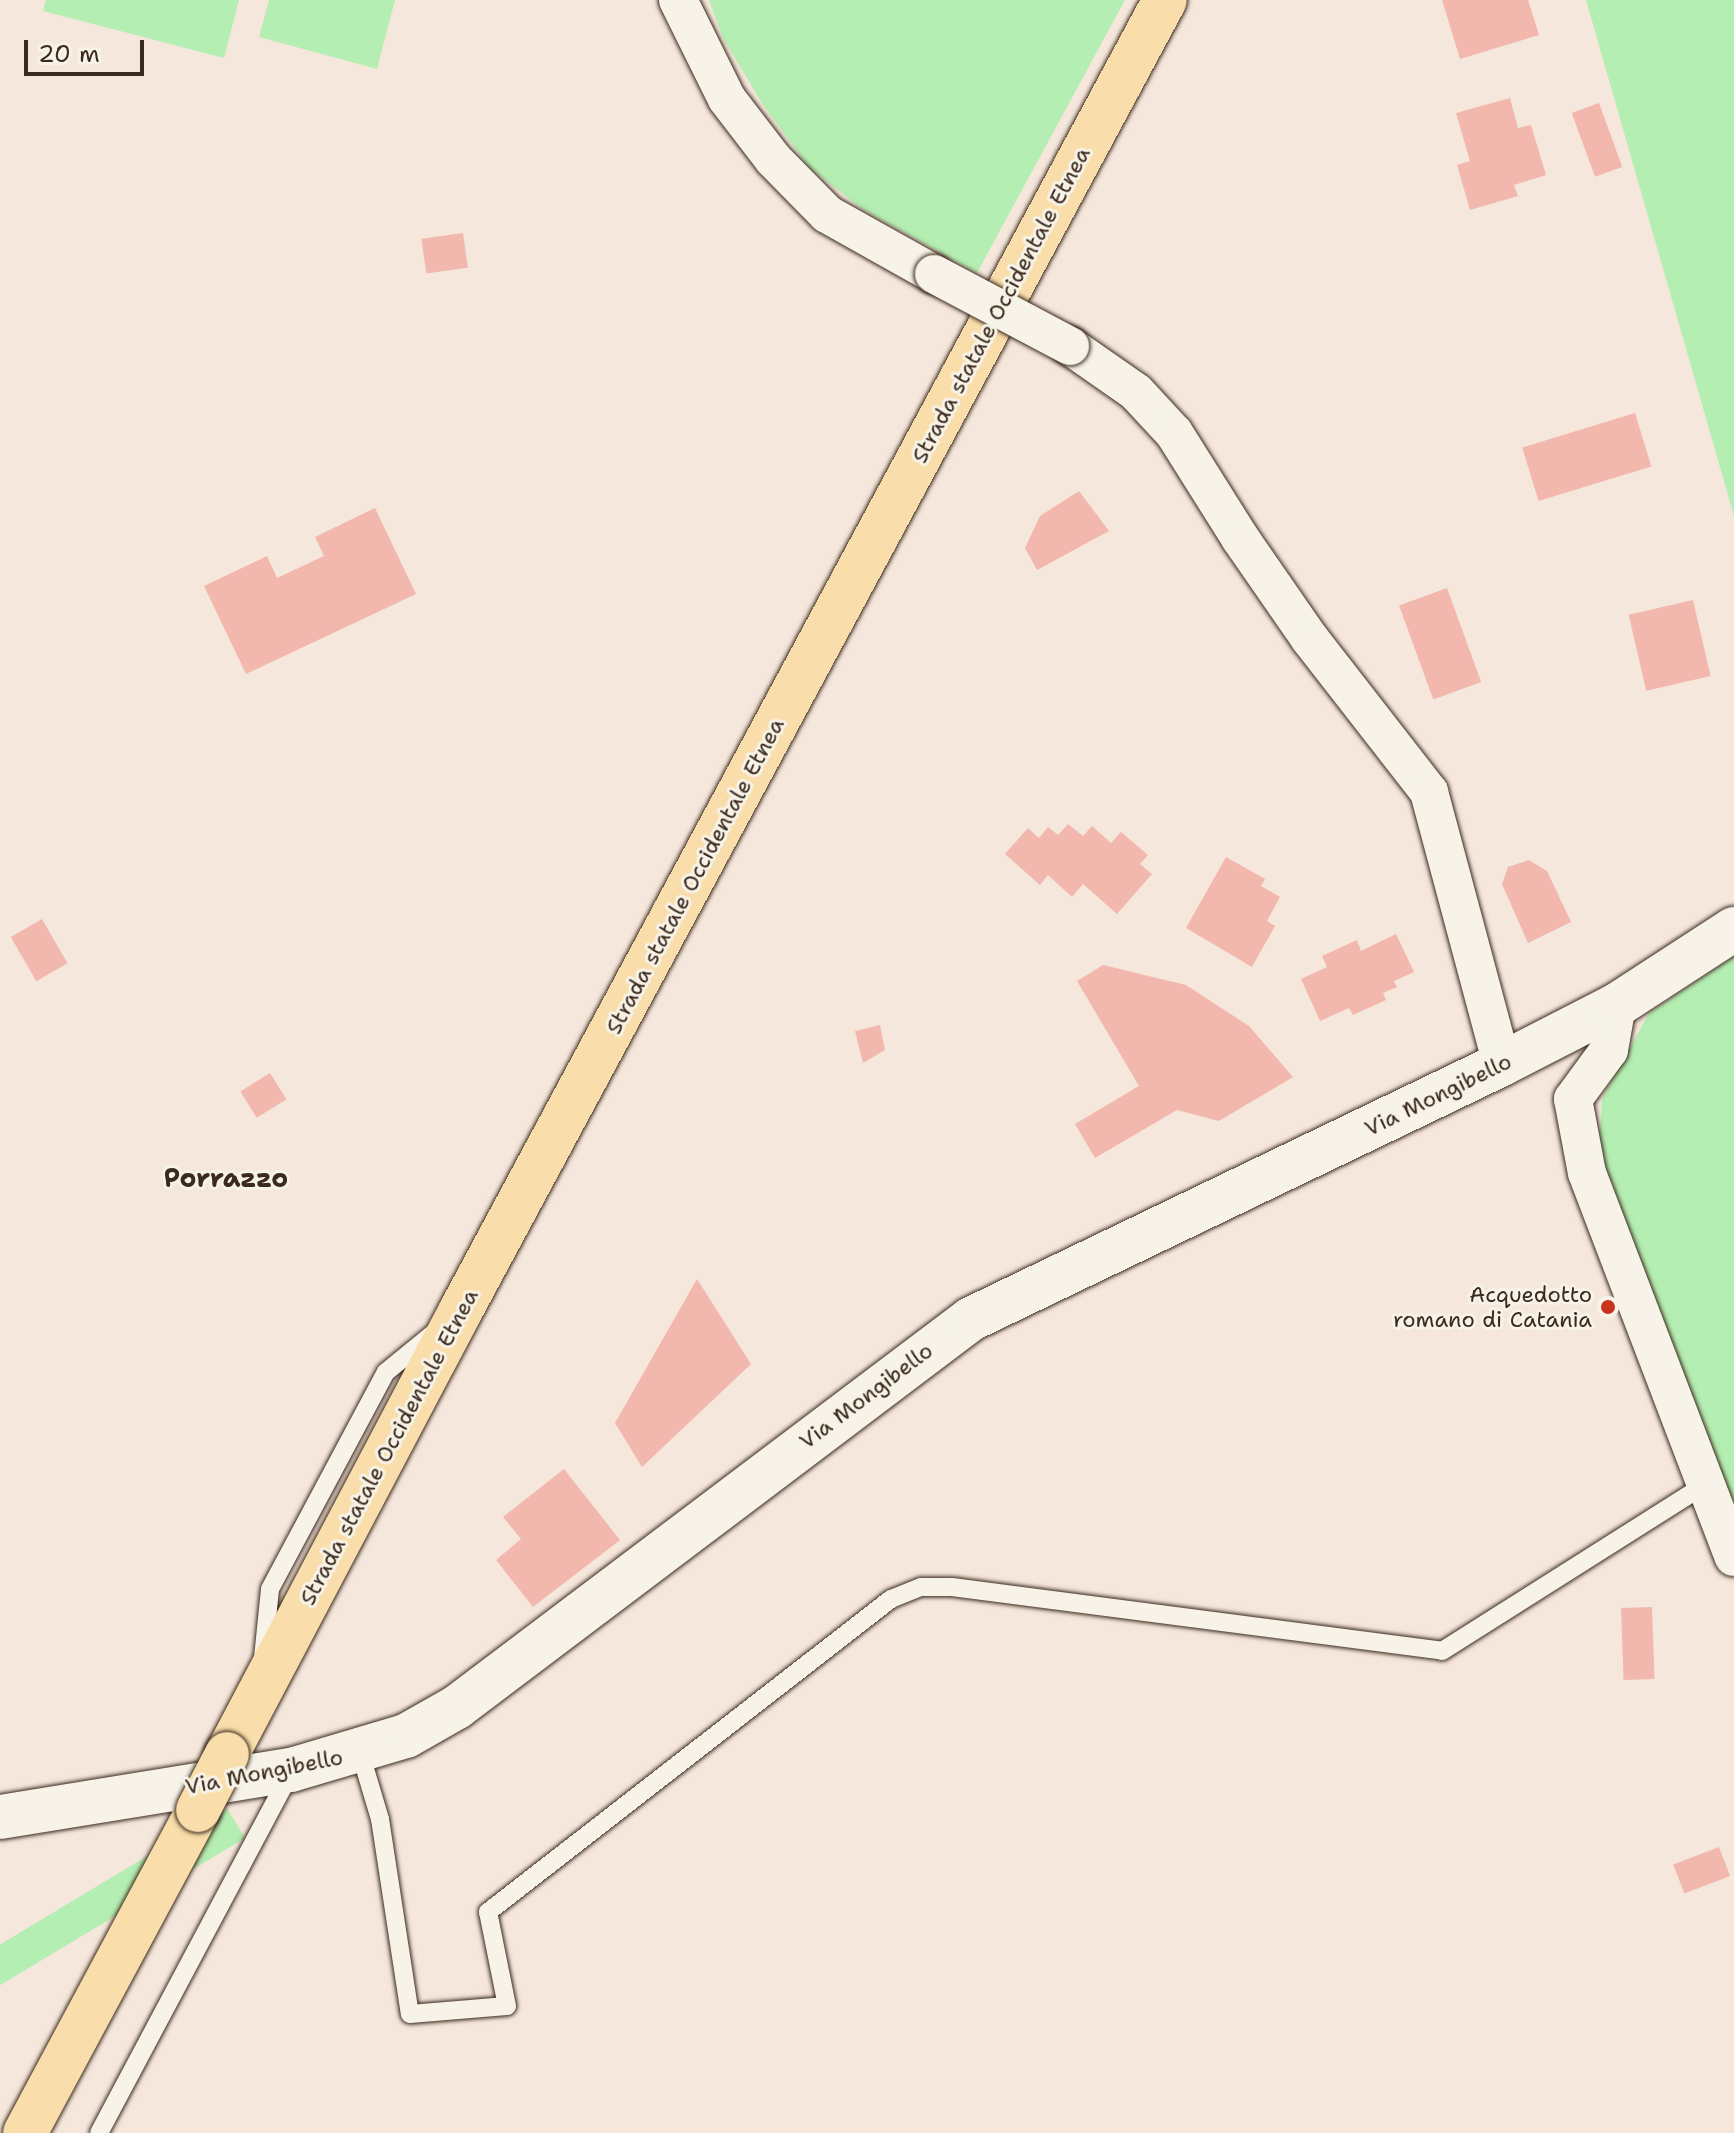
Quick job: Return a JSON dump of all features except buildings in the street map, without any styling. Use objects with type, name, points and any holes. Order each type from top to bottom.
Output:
[{"type":"main road","name":"Strada statale Occidentale Etnea","points":[[25,2133],[461,1310],[1165,0]]},
{"type":"street","points":[[678,0],[727,99],[773,159],[827,214],[1070,346],[1136,392],[1174,433],[1240,538],[1310,639],[1429,792],[1502,1064]]},
{"type":"street","name":"Via Mongibello","points":[[0,1817],[291,1770],[406,1736],[457,1707],[971,1319],[1502,1064],[1617,1005],[1734,929]]},
{"type":"street","points":[[1617,1005],[1609,1050],[1573,1099],[1587,1173],[1734,1557]]},
{"type":"lane","points":[[360,1752],[380,1819],[410,2014],[507,2006],[488,1912],[891,1599],[921,1587],[952,1587],[1442,1651],[1706,1484]]},
{"type":"lane","points":[[99,2133],[291,1770]]},
{"type":"green space","points":[[46,0],[239,0],[224,58],[43,11]]},
{"type":"green space","points":[[269,0],[395,0],[377,69],[259,37]]},
{"type":"green space","points":[[709,0],[1125,0],[977,273],[862,209],[809,167],[763,105],[723,38]]},
{"type":"green space","points":[[1586,0],[1734,0],[1734,516]]},
{"type":"green space","points":[[1734,956],[1734,1546],[1598,1160],[1602,1099],[1649,1013]]},
{"type":"green space","points":[[227,1808],[245,1838],[0,1985],[0,1944]]},
{"type":"place","name":"Acquedotto romano di Catania","points":[[1608,1307]]},
{"type":"district","name":"Porrazzo","points":[[226,1178]]}]
